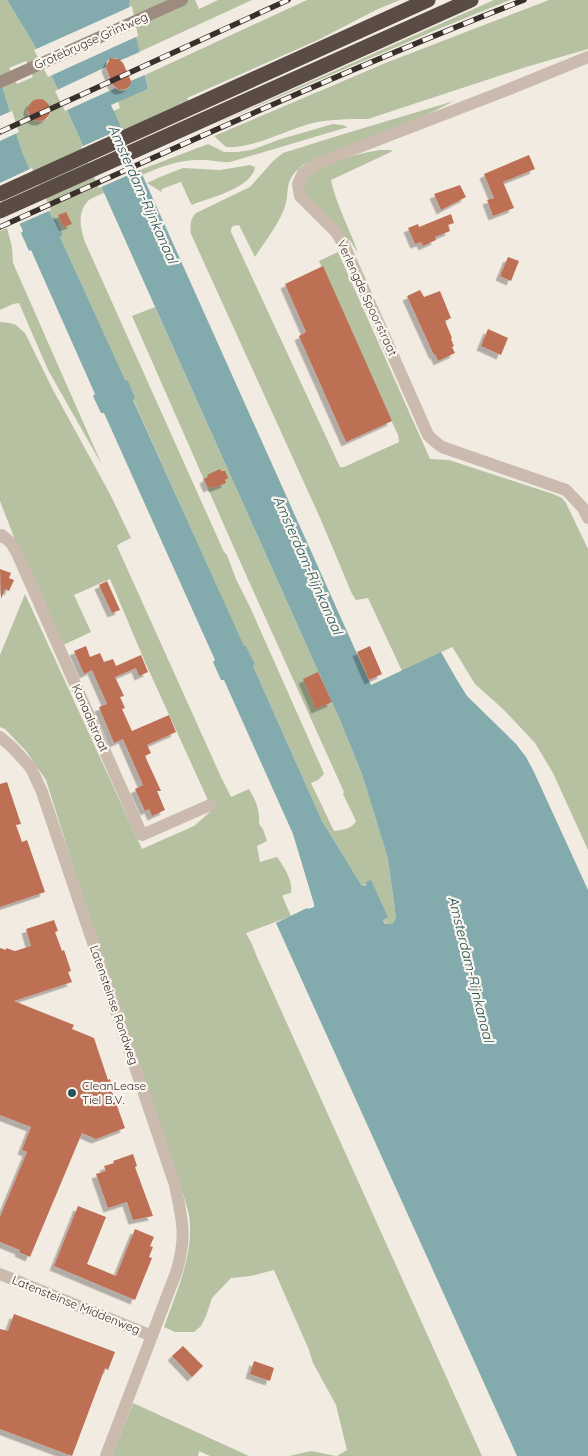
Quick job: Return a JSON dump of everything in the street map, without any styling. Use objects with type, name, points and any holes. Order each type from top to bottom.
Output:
[{"type":"highway","points":[[0,194],[428,0]]},
{"type":"highway","points":[[0,211],[471,0]]},
{"type":"main road","name":"Grotebrugse Grintweg","points":[[0,82],[182,0]]},
{"type":"street","name":"Verlengde Spoorstraat","points":[[588,57],[318,163],[304,173],[298,184],[300,196],[336,232],[345,247],[428,435],[442,446],[566,490],[583,508],[588,518]]},
{"type":"street","name":"Kanaalstraat","points":[[1,536],[11,543],[17,553],[142,835],[210,804]]},
{"type":"street","name":"Latensteinse Rondweg","points":[[0,737],[31,768],[42,792],[174,1185],[183,1227],[183,1243],[177,1270],[106,1456]]},
{"type":"street","name":"Latensteinse Middenweg","points":[[0,1274],[152,1336]]},
{"type":"green space","points":[[0,0],[7,0],[54,81],[104,193],[89,200],[81,214],[81,225],[85,242],[322,769],[324,774],[318,780],[311,783],[334,831],[343,830],[356,821],[132,316],[155,307],[339,718],[362,774],[388,859],[396,918],[392,924],[387,924],[383,920],[387,917],[366,883],[362,886],[322,821],[253,666],[255,664],[246,646],[244,647],[133,399],[135,398],[125,381],[60,237],[63,235],[55,217],[52,219],[22,152],[0,79]],"holes":[[[26,61],[33,77],[17,84],[9,68]],[[37,99],[46,101],[50,109],[48,118],[40,122],[31,119],[27,112],[30,103]]]},
{"type":"green space","points":[[130,0],[195,0],[199,9],[218,0],[252,0],[139,52],[129,6]]},
{"type":"green space","points":[[307,0],[400,0],[378,9],[318,40],[187,98],[194,113],[127,143],[113,111],[120,108],[118,101],[148,89],[145,75]]},
{"type":"green space","points":[[494,0],[510,0],[211,126]]},
{"type":"green space","points":[[549,0],[588,0],[588,49],[526,67],[368,119],[316,122],[236,147],[226,147],[214,136],[388,62]]},
{"type":"green space","points":[[454,101],[403,127],[303,165],[292,177],[282,214],[255,257],[239,225],[233,226],[231,232],[340,467],[344,467],[399,442],[398,435],[319,261],[338,252],[430,459],[449,460],[553,494],[562,498],[566,503],[588,549],[588,850],[553,773],[535,743],[503,709],[475,684],[453,648],[402,671],[368,598],[356,600],[352,594],[321,520],[191,234],[191,223],[196,213],[250,187],[273,161],[283,153]]},
{"type":"green space","points":[[333,124],[348,127],[230,162],[203,160],[179,162],[142,175],[140,170],[208,144],[224,152],[251,150]]},
{"type":"green space","points":[[380,150],[393,151],[331,180],[336,199],[358,253],[351,242],[302,193],[303,178],[330,162]]},
{"type":"green space","points":[[250,165],[255,167],[252,174],[239,186],[192,205],[181,182],[164,188],[161,190],[163,193],[147,183],[183,168],[220,170]]},
{"type":"green space","points":[[7,228],[12,247],[13,263],[102,465],[48,370],[19,303],[0,310],[0,231]]},
{"type":"green space","points":[[0,322],[16,325],[25,333],[53,390],[110,494],[131,538],[117,546],[221,777],[231,797],[249,789],[256,802],[259,824],[267,841],[257,846],[260,862],[277,857],[291,883],[291,893],[283,895],[283,898],[291,916],[246,933],[482,1456],[337,1456],[347,1450],[336,1405],[313,1363],[274,1270],[251,1276],[231,1278],[212,1298],[201,1326],[194,1332],[175,1332],[164,1327],[179,1287],[187,1258],[190,1229],[188,1210],[86,907],[46,780],[26,751],[5,729],[0,727],[0,655],[25,594],[142,849],[194,826],[210,812],[207,798],[145,662],[110,579],[74,595],[91,632],[61,646],[19,550],[0,501]]},
{"type":"green space","points":[[133,1403],[249,1456],[210,1456],[199,1451],[198,1456],[112,1456]]},
{"type":"green space","points":[[311,1451],[336,1456],[289,1456]]},
{"type":"water","name":"Amsterdam-Rijnkanaal","points":[[7,0],[130,0],[129,6],[148,89],[111,105],[371,685],[441,652],[467,696],[516,744],[526,757],[588,890],[588,1456],[517,1456],[276,923],[307,908],[314,907],[293,834],[224,680],[221,680],[213,662],[215,660],[104,413],[101,413],[93,396],[95,394],[31,250],[29,251],[21,233],[23,231],[0,182],[0,79],[22,152],[52,218],[55,217],[63,235],[60,237],[125,380],[128,381],[135,398],[133,400],[244,646],[246,646],[255,664],[253,666],[322,821],[362,886],[371,880],[388,917],[383,920],[384,923],[392,924],[396,918],[388,859],[362,774],[339,718],[54,81]],"holes":[[[102,26],[109,44],[102,48],[97,45],[93,28]],[[114,58],[124,64],[127,73],[130,86],[123,91],[117,90],[107,70],[107,62]]]},
{"type":"pier","points":[[132,6],[138,36],[48,77],[34,50]],"holes":[[[99,27],[107,41],[104,46],[99,44],[94,33]]]},
{"type":"pier","points":[[142,51],[147,74],[128,82],[119,61]]},
{"type":"pier","points":[[108,66],[118,87],[65,111],[55,91]]},
{"type":"pier","points":[[12,111],[19,132],[0,141],[0,116]]},
{"type":"pier","points":[[123,128],[142,169],[99,188],[81,147]]},
{"type":"pier","points":[[32,168],[51,210],[17,225],[0,188],[0,183]]},
{"type":"building","points":[[110,58],[119,59],[123,63],[131,81],[130,86],[126,89],[119,90],[113,85],[106,67]]},
{"type":"building","points":[[39,99],[47,102],[50,110],[47,118],[39,121],[31,118],[28,110],[31,102]]},
{"type":"building","points":[[529,155],[535,169],[503,182],[514,208],[493,216],[487,200],[494,198],[484,174]]},
{"type":"building","points":[[460,185],[466,197],[441,210],[434,194]]},
{"type":"building","points":[[66,212],[72,224],[64,227],[58,215]]},
{"type":"building","points":[[451,214],[454,223],[448,225],[450,231],[435,237],[436,240],[423,246],[421,242],[415,244],[408,228],[418,224],[419,227]]},
{"type":"building","points":[[508,257],[519,261],[511,281],[500,276]]},
{"type":"building","points":[[323,266],[392,421],[346,442],[299,336],[306,332],[285,284]]},
{"type":"building","points":[[420,290],[424,297],[440,291],[451,318],[445,321],[452,338],[454,346],[452,347],[455,353],[438,361],[407,296]]},
{"type":"building","points":[[488,329],[508,338],[501,355],[481,346]]},
{"type":"building","points":[[220,469],[225,471],[228,478],[225,480],[226,483],[208,488],[204,479],[208,477],[207,475]]},
{"type":"building","points":[[0,569],[11,573],[9,578],[14,580],[9,591],[5,589],[1,599]]},
{"type":"building","points":[[107,581],[120,610],[112,613],[99,585]]},
{"type":"building","points":[[86,646],[90,657],[100,653],[104,662],[113,659],[116,666],[141,655],[148,672],[139,676],[136,668],[115,677],[124,696],[120,697],[125,708],[122,709],[132,731],[169,715],[176,732],[147,745],[151,753],[145,756],[161,791],[157,791],[165,810],[152,816],[149,809],[145,811],[135,789],[143,785],[123,739],[114,743],[99,707],[107,704],[92,670],[84,674],[74,651]]},
{"type":"building","points":[[370,646],[382,674],[369,680],[357,652]]},
{"type":"building","points":[[318,672],[332,702],[316,709],[303,679]]},
{"type":"building","points":[[7,782],[21,824],[16,825],[22,842],[27,840],[45,892],[0,907],[0,784]]},
{"type":"building","points":[[54,920],[58,931],[55,932],[62,951],[64,950],[71,971],[68,972],[72,982],[14,1001],[74,1025],[72,1029],[94,1038],[108,1080],[110,1079],[113,1089],[111,1089],[125,1128],[96,1139],[82,1133],[30,1257],[19,1252],[20,1250],[0,1242],[0,1217],[27,1152],[22,1150],[31,1127],[0,1115],[0,948],[15,951],[31,946],[26,929]]},
{"type":"building","points":[[133,1154],[137,1166],[135,1167],[153,1216],[133,1220],[127,1202],[108,1208],[96,1174],[106,1171],[104,1166],[114,1163],[113,1161]]},
{"type":"building","points":[[78,1206],[106,1217],[87,1264],[116,1276],[135,1229],[154,1237],[150,1246],[153,1247],[149,1257],[152,1258],[135,1300],[54,1266]]},
{"type":"building","points":[[14,1314],[115,1352],[108,1370],[105,1368],[72,1456],[0,1429],[0,1329],[8,1331]]},
{"type":"building","points":[[183,1346],[203,1366],[192,1377],[172,1356]]},
{"type":"building","points":[[254,1361],[274,1368],[270,1381],[250,1374]]},
{"type":"railway","points":[[0,132],[288,0]]},
{"type":"railway","points":[[0,227],[326,81],[524,0]]},
{"type":"place","name":"CleanLease Tiel B.V.","points":[[72,1093]]}]
